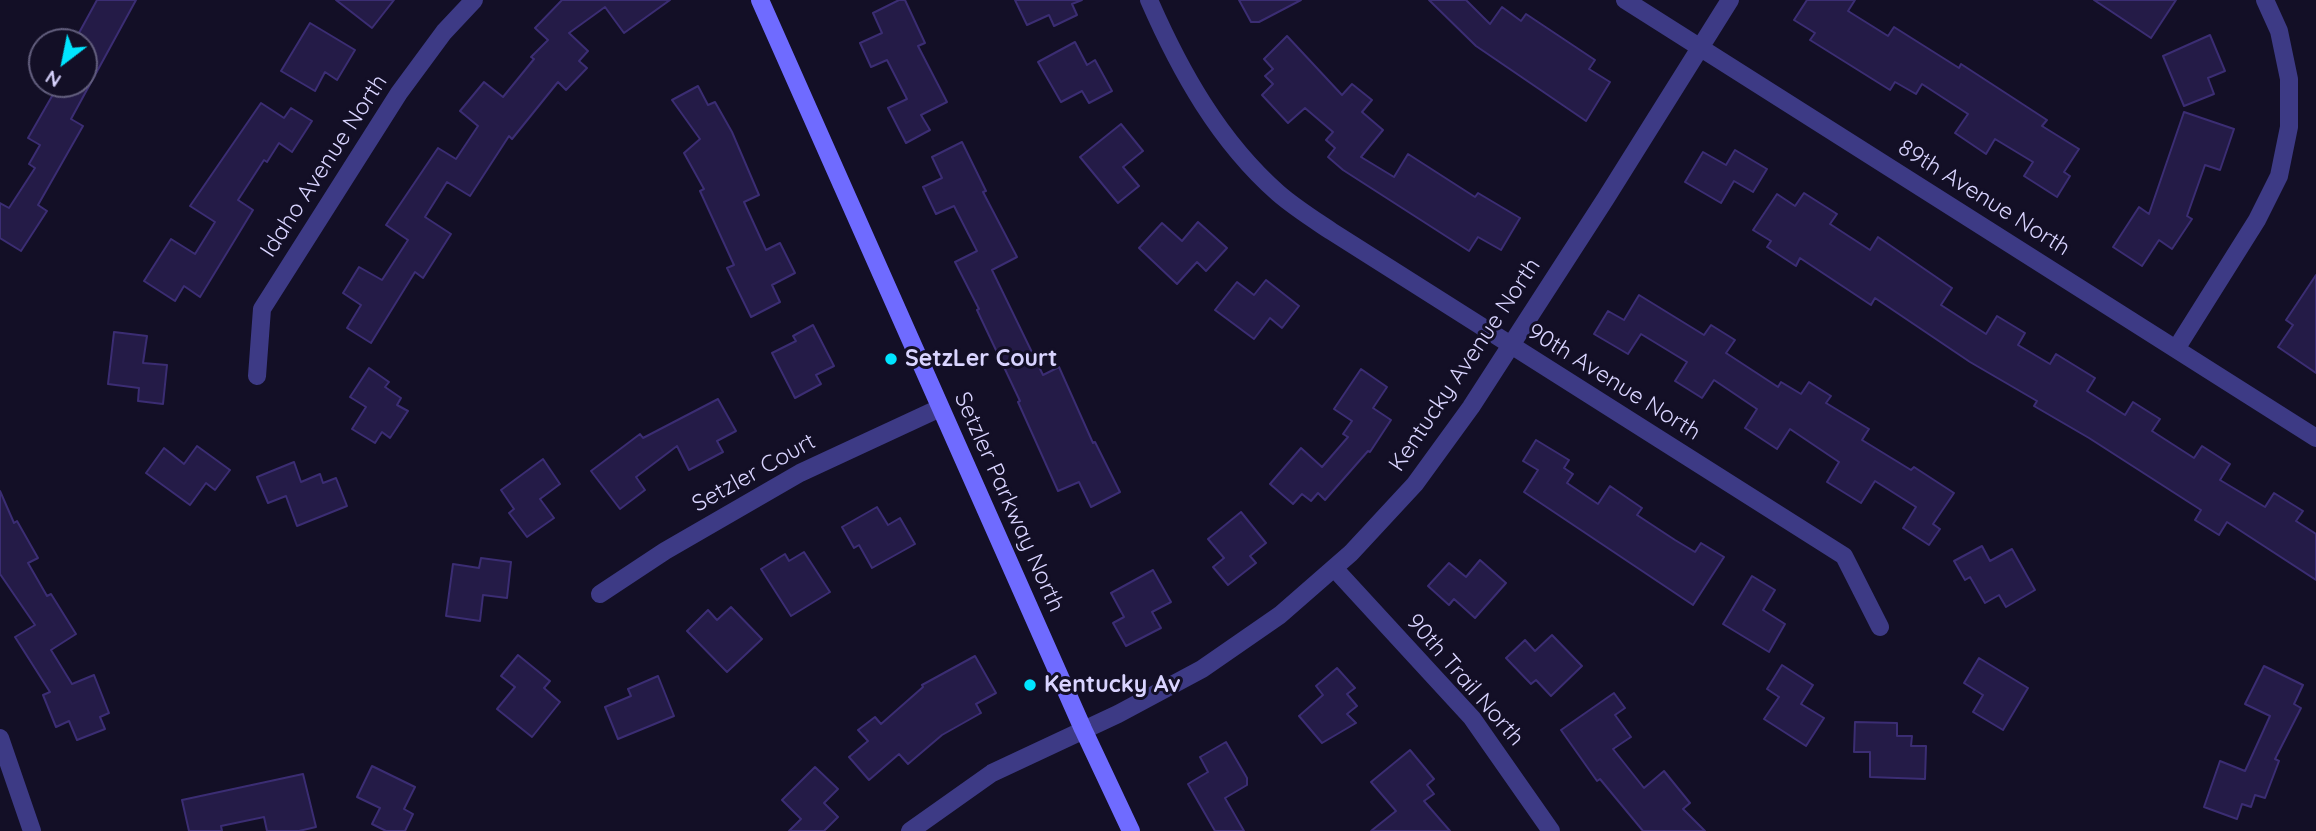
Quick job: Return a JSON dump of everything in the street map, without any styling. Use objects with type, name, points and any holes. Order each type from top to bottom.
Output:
[{"type":"street","name":"Idaho Avenue North","points":[[257,376],[262,309],[399,93],[444,32],[474,0]]},
{"type":"street","name":"Setzler Parkway North","points":[[760,0],[1083,729],[1131,831]]},
{"type":"street","name":"90th Avenue North","points":[[1149,0],[1167,41],[1198,98],[1235,148],[1278,193],[1331,231],[1844,556],[1880,627]]},
{"type":"street","name":"89th Avenue North","points":[[1625,0],[2316,438]]},
{"type":"street","name":"Kentucky Avenue North","points":[[910,831],[940,807],[992,773],[1118,713],[1202,669],[1280,614],[1351,553],[1415,484],[1511,346],[1730,0]]},
{"type":"street","points":[[2176,349],[2257,220],[2279,176],[2290,127],[2289,79],[2279,31],[2265,0]]},
{"type":"street","name":"Setzler Court","points":[[600,594],[665,551],[800,473],[940,408]]},
{"type":"street","name":"90th Trail North","points":[[1334,568],[1472,719],[1551,831]]},
{"type":"street","points":[[0,738],[32,831]]},
{"type":"building","points":[[97,0],[136,0],[98,70],[98,28],[82,28]]},
{"type":"building","points":[[336,0],[394,0],[372,28]]},
{"type":"building","points":[[562,0],[670,0],[624,33],[605,7],[569,33],[588,51],[579,61],[587,68],[566,90],[558,82],[512,139],[509,136],[470,196],[447,182],[425,217],[451,234],[423,278],[415,272],[371,343],[347,328],[361,305],[343,293],[359,267],[382,280],[408,240],[386,225],[438,148],[456,159],[478,126],[460,111],[484,82],[503,97],[534,59],[531,57],[548,40],[535,28]]},
{"type":"building","points":[[899,0],[905,0],[925,43],[918,46],[947,102],[921,115],[930,130],[906,143],[888,108],[907,99],[887,60],[871,67],[860,43],[882,33],[873,13]]},
{"type":"building","points":[[1015,0],[1082,0],[1072,4],[1077,15],[1054,26],[1049,15],[1027,25]]},
{"type":"building","points":[[1239,0],[1301,0],[1259,22],[1251,22]]},
{"type":"building","points":[[1429,0],[1466,0],[1490,24],[1502,7],[1521,21],[1526,14],[1595,60],[1589,69],[1610,82],[1586,121],[1476,46]]},
{"type":"building","points":[[1807,0],[1855,0],[1848,11],[1888,36],[1894,27],[1959,68],[1961,64],[2047,120],[2042,126],[2079,149],[2064,172],[2070,176],[2057,197],[2024,176],[2033,162],[1995,139],[1986,154],[1955,133],[1968,114],[1922,84],[1916,94],[1895,82],[1890,90],[1810,40],[1815,33],[1794,20]]},
{"type":"building","points":[[2094,0],[2176,0],[2151,38]]},
{"type":"building","points":[[310,23],[355,50],[337,80],[325,72],[315,91],[281,71]]},
{"type":"building","points":[[2210,35],[2225,71],[2208,78],[2214,94],[2184,106],[2163,56]]},
{"type":"building","points":[[1287,36],[1342,95],[1352,84],[1372,100],[1362,112],[1383,130],[1361,157],[1394,177],[1408,154],[1475,197],[1478,193],[1520,218],[1501,250],[1478,237],[1469,251],[1343,170],[1328,157],[1335,148],[1326,140],[1333,132],[1305,108],[1288,123],[1262,95],[1273,84],[1265,76],[1273,69],[1264,59]]},
{"type":"building","points":[[1075,42],[1087,65],[1095,60],[1112,91],[1089,103],[1082,91],[1061,102],[1038,62]]},
{"type":"building","points":[[698,86],[708,105],[715,102],[732,132],[759,195],[744,202],[766,250],[780,243],[795,273],[772,285],[780,302],[751,317],[727,268],[734,265],[700,191],[704,189],[684,153],[700,139],[672,100]]},
{"type":"building","points":[[51,98],[82,98],[71,119],[83,126],[38,205],[47,211],[21,251],[0,238],[0,203],[9,208],[35,168],[29,164],[40,145],[28,138]]},
{"type":"building","points":[[261,103],[284,118],[291,108],[312,121],[292,152],[279,143],[267,162],[264,160],[238,200],[253,210],[200,297],[184,286],[175,301],[144,281],[171,239],[195,254],[215,222],[190,206]]},
{"type":"building","points":[[2184,112],[2234,129],[2220,170],[2205,165],[2187,216],[2192,219],[2172,249],[2159,240],[2142,266],[2113,247],[2139,207],[2149,214]]},
{"type":"building","points":[[1121,124],[1143,151],[1123,167],[1139,186],[1118,203],[1080,157]]},
{"type":"building","points":[[962,142],[986,191],[983,192],[1017,257],[992,270],[1043,375],[1059,367],[1093,443],[1095,442],[1120,492],[1091,507],[1079,482],[1058,491],[977,310],[979,309],[955,262],[977,251],[954,206],[936,214],[923,187],[942,178],[932,157]]},
{"type":"building","points":[[1735,150],[1767,169],[1753,192],[1734,181],[1721,203],[1685,182],[1703,152],[1726,165]]},
{"type":"building","points":[[1804,193],[1837,214],[1830,224],[1870,250],[1878,237],[1952,288],[1941,305],[1986,334],[1997,316],[2025,333],[2018,345],[2050,364],[2056,354],[2095,378],[2087,391],[2125,415],[2133,402],[2160,419],[2152,431],[2194,458],[2202,446],[2230,464],[2220,480],[2265,507],[2274,493],[2303,511],[2296,521],[2316,534],[2316,580],[2227,522],[2219,535],[2195,520],[2201,510],[2034,406],[2037,401],[1970,362],[1875,298],[1871,305],[1800,258],[1796,266],[1767,247],[1771,241],[1753,230],[1777,194],[1795,206]]},
{"type":"building","points":[[1198,222],[1227,248],[1206,271],[1197,262],[1177,284],[1139,248],[1162,223],[1182,241]]},
{"type":"building","points":[[2316,275],[2316,373],[2278,347],[2293,325],[2286,320]]},
{"type":"building","points":[[1266,280],[1299,306],[1282,328],[1270,318],[1254,339],[1215,310],[1237,282],[1254,295]]},
{"type":"building","points":[[1639,295],[1704,335],[1711,325],[1735,340],[1726,353],[1778,387],[1781,382],[1801,394],[1809,382],[1831,396],[1826,403],[1869,429],[1862,440],[1911,470],[1914,467],[1954,493],[1933,524],[1940,529],[1929,545],[1903,528],[1916,507],[1875,481],[1861,503],[1827,482],[1839,462],[1790,429],[1777,449],[1745,428],[1757,409],[1714,380],[1702,398],[1675,381],[1687,362],[1641,334],[1628,354],[1594,334],[1608,311],[1624,320]]},
{"type":"building","points":[[813,325],[834,366],[816,375],[821,384],[795,398],[772,353],[796,341],[793,336]]},
{"type":"building","points":[[114,332],[147,336],[143,363],[167,365],[163,404],[138,401],[139,388],[108,384]]},
{"type":"building","points":[[369,368],[389,382],[385,387],[401,398],[397,405],[408,411],[390,438],[382,432],[375,443],[352,429],[366,407],[350,397]]},
{"type":"building","points":[[1361,369],[1387,387],[1373,408],[1391,420],[1370,452],[1368,451],[1325,500],[1318,493],[1311,501],[1302,494],[1293,504],[1270,484],[1301,448],[1322,467],[1348,437],[1343,434],[1352,421],[1334,409]]},
{"type":"building","points":[[718,399],[736,431],[717,441],[723,452],[689,470],[677,446],[636,477],[645,490],[620,509],[591,471],[640,434],[643,438]]},
{"type":"building","points":[[1536,440],[1569,460],[1564,468],[1573,474],[1567,483],[1598,504],[1610,486],[1642,508],[1637,515],[1675,540],[1695,552],[1701,543],[1724,557],[1693,605],[1524,492],[1538,470],[1523,461]]},
{"type":"building","points":[[197,446],[230,470],[215,490],[206,483],[190,505],[146,473],[164,448],[184,464]]},
{"type":"building","points":[[543,459],[560,484],[540,499],[554,518],[527,537],[509,513],[514,509],[501,490]]},
{"type":"building","points":[[294,462],[301,482],[320,474],[323,483],[336,478],[347,506],[297,526],[286,496],[268,503],[257,477]]},
{"type":"building","points":[[0,491],[14,523],[17,521],[38,558],[28,563],[47,596],[51,594],[76,634],[51,650],[72,684],[94,675],[109,713],[100,717],[105,729],[77,740],[69,721],[56,727],[43,695],[50,692],[15,637],[35,625],[0,574]]},
{"type":"building","points":[[877,507],[888,525],[900,518],[915,544],[872,568],[859,545],[854,548],[842,527]]},
{"type":"building","points":[[1241,512],[1266,543],[1250,556],[1256,563],[1228,585],[1213,567],[1224,558],[1208,539]]},
{"type":"building","points":[[1982,546],[1990,561],[2012,549],[2035,590],[2006,607],[1999,595],[1985,603],[1970,577],[1965,580],[1954,561]]},
{"type":"building","points":[[804,552],[830,592],[791,616],[761,569],[785,554],[789,561]]},
{"type":"building","points":[[481,558],[511,562],[507,598],[483,595],[480,621],[446,616],[453,564],[479,568]]},
{"type":"building","points":[[1480,560],[1506,583],[1475,618],[1454,599],[1449,605],[1428,586],[1449,563],[1466,577]]},
{"type":"building","points":[[1153,570],[1171,602],[1152,612],[1161,628],[1126,646],[1113,623],[1124,617],[1111,593]]},
{"type":"building","points":[[1752,576],[1775,590],[1763,610],[1785,624],[1769,652],[1723,624]]},
{"type":"building","points":[[731,607],[762,639],[727,672],[687,631],[708,610],[717,620]]},
{"type":"building","points":[[1552,635],[1582,666],[1551,696],[1536,680],[1531,684],[1506,658],[1525,640],[1535,651]]},
{"type":"building","points":[[518,655],[550,681],[544,688],[560,702],[532,737],[497,709],[515,687],[501,676]]},
{"type":"building","points":[[975,656],[996,693],[976,704],[981,713],[942,735],[908,764],[899,754],[869,780],[849,757],[868,741],[858,730],[875,717],[881,724],[923,687],[922,685]]},
{"type":"building","points":[[1979,658],[2028,688],[2003,730],[1973,712],[1983,695],[1964,683]]},
{"type":"building","points":[[1782,665],[1813,685],[1801,704],[1824,718],[1806,746],[1764,719],[1779,697],[1767,689]]},
{"type":"building","points":[[2264,666],[2303,685],[2294,704],[2301,708],[2275,759],[2279,761],[2265,798],[2255,795],[2251,807],[2242,804],[2237,819],[2204,807],[2220,761],[2245,771],[2270,716],[2245,704]]},
{"type":"building","points":[[1337,668],[1355,688],[1347,694],[1357,706],[1347,714],[1356,723],[1322,743],[1299,716],[1323,695],[1316,686]]},
{"type":"building","points":[[658,676],[674,716],[618,739],[605,707],[631,696],[628,689]]},
{"type":"building","points":[[1614,693],[1625,708],[1615,715],[1631,737],[1613,749],[1644,788],[1664,771],[1690,803],[1683,809],[1705,831],[1643,831],[1600,779],[1597,781],[1561,730]]},
{"type":"building","points":[[1855,722],[1897,723],[1897,736],[1912,736],[1911,746],[1926,746],[1925,779],[1870,777],[1870,752],[1854,752]]},
{"type":"building","points":[[1226,742],[1247,778],[1247,785],[1225,798],[1244,831],[1215,831],[1188,784],[1208,772],[1200,757]]},
{"type":"building","points":[[1410,750],[1434,779],[1427,785],[1434,794],[1424,801],[1450,831],[1371,831],[1396,811],[1371,782]]},
{"type":"building","points":[[372,766],[415,787],[404,809],[413,814],[405,831],[386,831],[372,824],[380,808],[357,797]]},
{"type":"building","points":[[815,767],[838,789],[824,803],[838,817],[824,831],[789,831],[801,819],[782,800]]},
{"type":"building","points":[[303,774],[316,827],[299,831],[267,831],[264,817],[221,826],[222,831],[189,831],[182,800]]},
{"type":"place","name":"SetzLer Court","points":[[891,359]]},
{"type":"place","name":"Kentucky Av","points":[[1030,685]]}]
